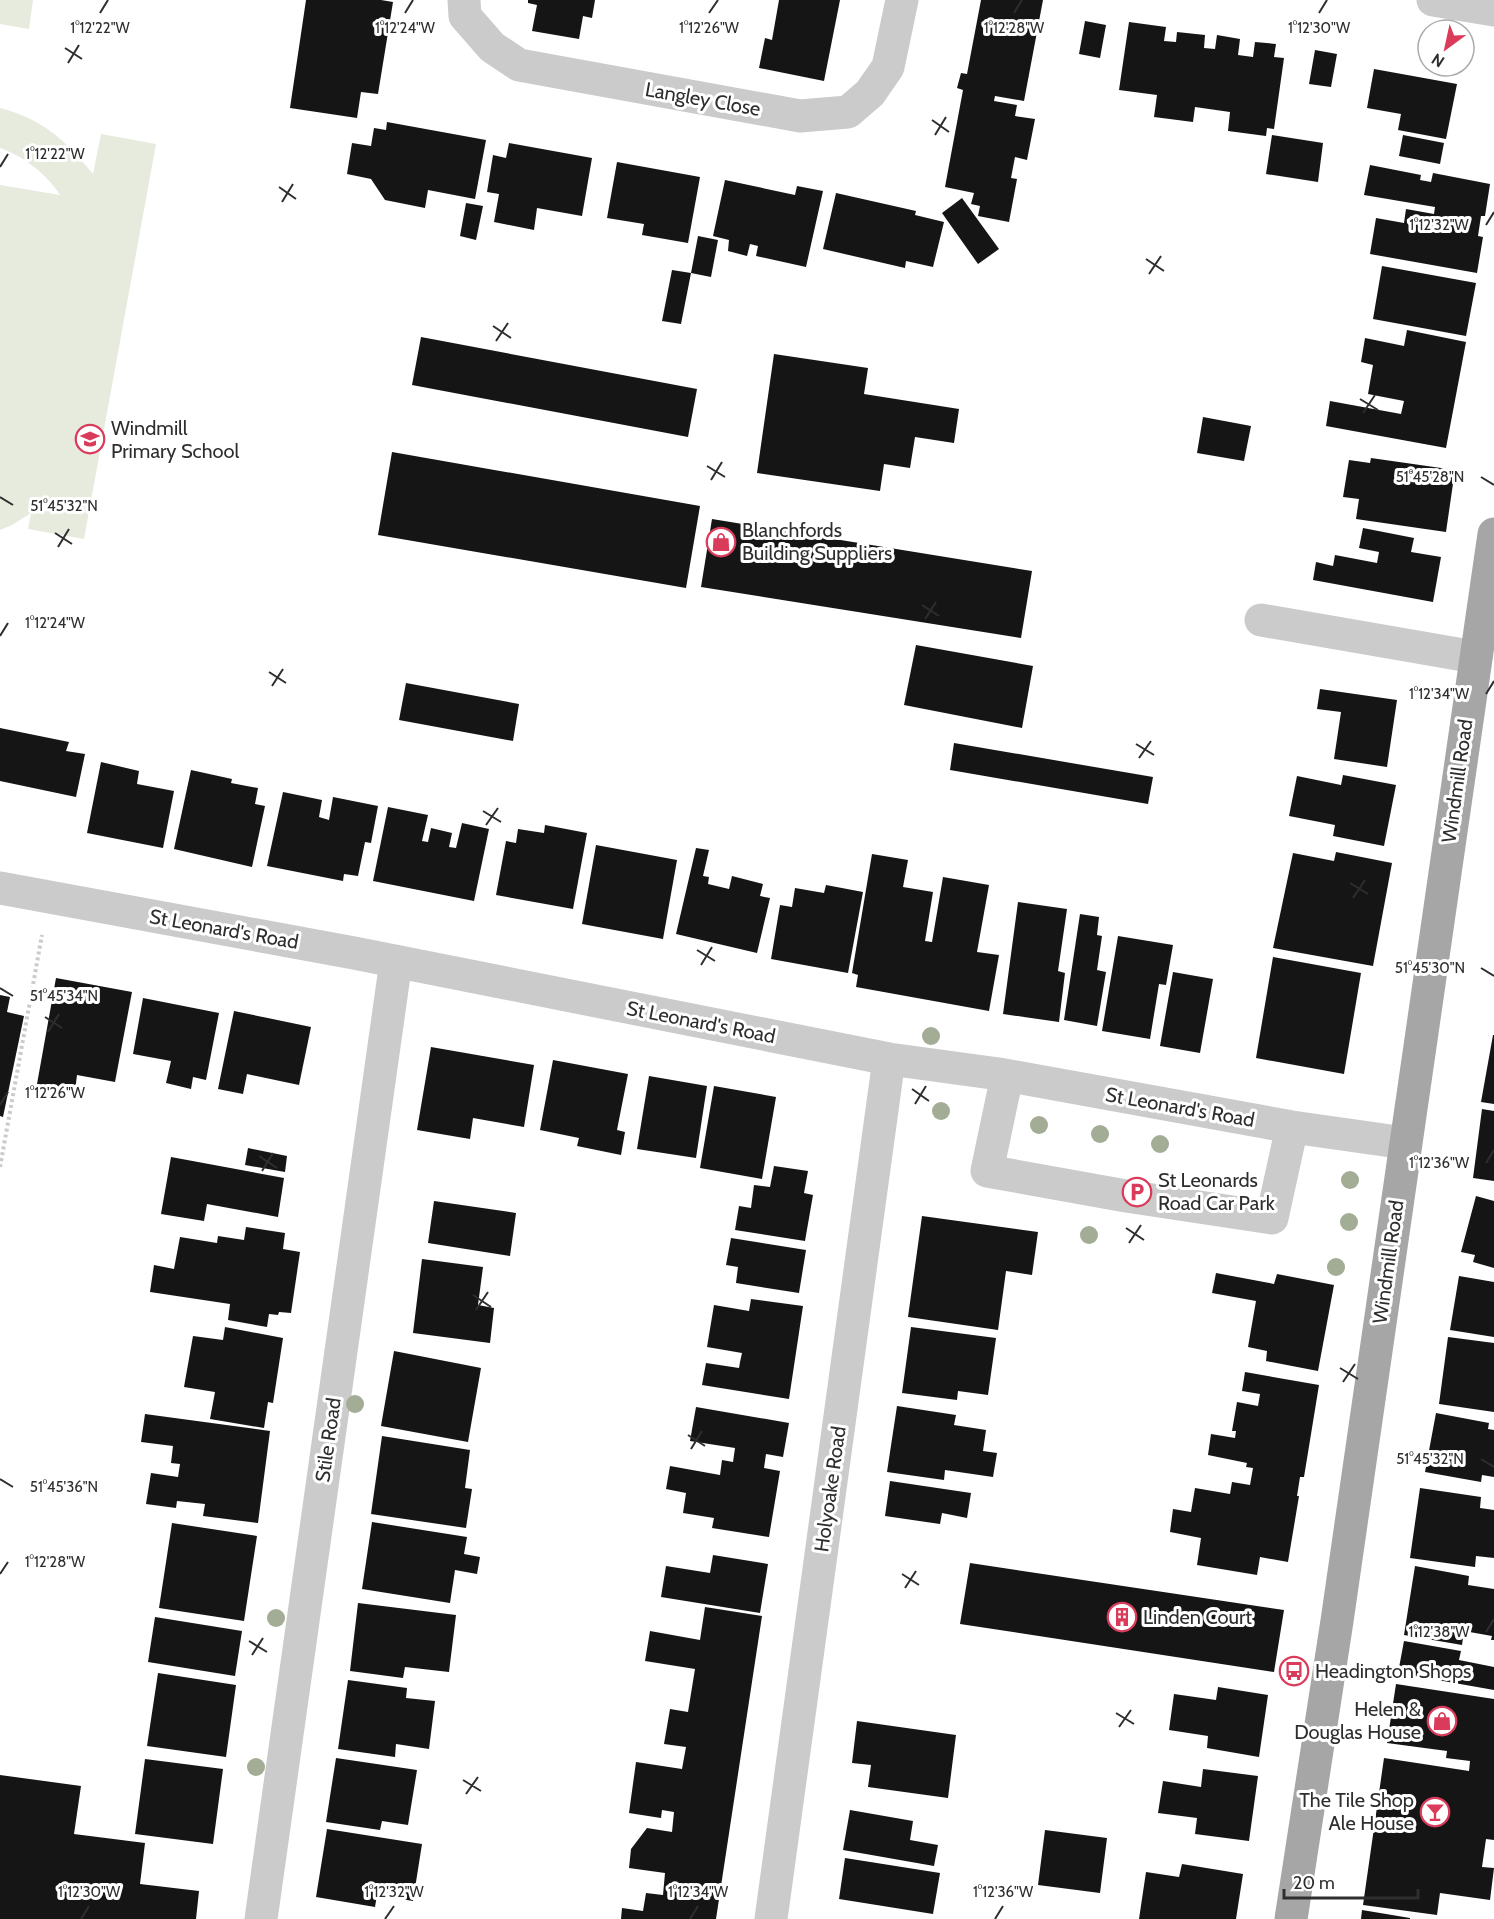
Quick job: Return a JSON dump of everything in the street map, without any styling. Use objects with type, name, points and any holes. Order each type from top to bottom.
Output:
[{"type":"main road","name":"Windmill Road","points":[[1292,1919],[1494,534]]},
{"type":"street","name":"Langley Close","points":[[464,0],[465,16],[492,47],[519,66],[800,116],[848,112],[870,93],[888,67],[902,0]]},
{"type":"street","points":[[1433,0],[1494,10]]},
{"type":"street","points":[[1262,620],[1475,657]]},
{"type":"street","name":"St Leonard's Road","points":[[0,888],[396,961],[889,1059],[1007,1076],[1292,1126],[1405,1143]]},
{"type":"street","name":"Stile Road","points":[[262,1909],[396,961]]},
{"type":"street","name":"Holyoake Road","points":[[771,1919],[889,1059]]},
{"type":"street","points":[[1007,1076],[987,1171],[1126,1196],[1272,1218],[1292,1126]]},
{"type":"path","points":[[0,1167],[49,897]]},
{"type":"shaded area","points":[[0,0],[33,0],[29,29],[0,24]]},
{"type":"shaded area","points":[[0,108],[29,118],[52,132],[93,174],[101,134],[156,144],[84,539],[28,529],[31,513],[0,530],[0,185],[60,195],[34,167],[0,148]]},
{"type":"building","points":[[306,0],[393,2],[378,94],[361,92],[357,118],[290,108]]},
{"type":"building","points":[[528,0],[595,0],[592,18],[583,16],[579,39],[532,31],[537,5],[528,3]]},
{"type":"building","points":[[779,0],[840,0],[824,81],[759,68],[765,38],[772,40]]},
{"type":"building","points":[[981,0],[1043,0],[1024,101],[995,96],[994,101],[1017,105],[1015,116],[1035,119],[1027,160],[1015,157],[1011,178],[1017,179],[1009,222],[978,216],[980,206],[971,204],[974,193],[945,187],[963,90],[957,88],[961,73],[967,74]]},
{"type":"building","points":[[1085,21],[1106,25],[1100,58],[1079,54]]},
{"type":"building","points":[[1129,22],[1166,27],[1164,41],[1176,42],[1177,32],[1205,35],[1204,48],[1215,49],[1217,35],[1240,39],[1238,55],[1253,57],[1255,42],[1276,44],[1274,57],[1284,58],[1274,129],[1267,128],[1266,136],[1228,131],[1230,112],[1195,107],[1193,122],[1154,117],[1157,95],[1119,90]]},
{"type":"building","points":[[1315,50],[1337,54],[1331,87],[1309,84]]},
{"type":"building","points":[[1374,69],[1457,84],[1446,139],[1398,130],[1401,114],[1367,108]]},
{"type":"building","points":[[387,122],[486,140],[475,199],[428,190],[425,208],[385,200],[371,179],[347,174],[352,143],[371,146],[374,128],[386,130]]},
{"type":"building","points":[[1272,135],[1323,143],[1318,182],[1266,174]]},
{"type":"building","points":[[1403,135],[1444,143],[1440,164],[1399,156]]},
{"type":"building","points":[[509,143],[592,158],[582,216],[537,208],[534,230],[494,222],[499,194],[487,192],[493,155],[506,158]]},
{"type":"building","points":[[617,162],[700,177],[688,243],[642,235],[644,224],[607,218]]},
{"type":"building","points":[[1370,165],[1421,175],[1420,180],[1431,182],[1433,173],[1490,184],[1485,216],[1481,216],[1478,236],[1483,237],[1477,273],[1370,254],[1376,218],[1404,223],[1406,209],[1434,214],[1435,207],[1364,195]]},
{"type":"building","points":[[725,180],[795,195],[797,186],[823,191],[806,267],[756,256],[758,246],[750,244],[747,256],[728,251],[729,240],[713,236]]},
{"type":"building","points":[[836,193],[916,211],[915,215],[944,222],[933,267],[906,261],[905,268],[823,249]]},
{"type":"building","points":[[962,198],[999,249],[978,264],[942,213]]},
{"type":"building","points":[[466,203],[483,206],[476,240],[460,236]]},
{"type":"building","points":[[698,236],[718,240],[711,277],[691,273]]},
{"type":"building","points":[[1382,266],[1476,283],[1466,336],[1373,319]]},
{"type":"building","points":[[672,270],[691,273],[681,324],[662,321]]},
{"type":"building","points":[[1407,330],[1466,342],[1446,448],[1326,426],[1330,401],[1401,414],[1404,401],[1368,394],[1373,365],[1361,362],[1365,338],[1404,346]]},
{"type":"building","points":[[421,337],[697,389],[688,437],[412,385]]},
{"type":"building","points":[[774,354],[868,368],[864,394],[959,409],[954,443],[915,437],[910,468],[884,464],[880,491],[757,473]]},
{"type":"building","points":[[1203,417],[1251,426],[1244,461],[1197,453]]},
{"type":"building","points":[[392,452],[700,506],[686,588],[378,535]]},
{"type":"building","points":[[1371,458],[1455,470],[1446,532],[1356,519],[1359,499],[1343,497],[1349,460],[1370,463]]},
{"type":"building","points":[[712,519],[1032,571],[1021,638],[701,587]]},
{"type":"building","points":[[1363,528],[1414,538],[1411,552],[1441,557],[1433,602],[1313,580],[1316,562],[1333,566],[1335,555],[1377,563],[1379,552],[1359,548]]},
{"type":"building","points":[[916,645],[1033,666],[1022,728],[904,705]]},
{"type":"building","points":[[406,683],[519,704],[513,741],[399,720]]},
{"type":"building","points":[[1320,689],[1397,700],[1387,767],[1334,759],[1341,712],[1317,709]]},
{"type":"building","points":[[0,728],[69,742],[66,751],[85,754],[76,797],[0,781]]},
{"type":"building","points":[[954,743],[1153,777],[1148,804],[950,770]]},
{"type":"building","points":[[101,762],[139,771],[137,784],[174,791],[163,848],[87,833]]},
{"type":"building","points":[[191,770],[232,779],[231,783],[258,788],[255,804],[265,806],[252,867],[174,849]]},
{"type":"building","points":[[1343,775],[1396,785],[1384,846],[1333,836],[1335,825],[1289,816],[1297,776],[1341,785]]},
{"type":"building","points":[[283,792],[322,800],[319,817],[329,820],[333,797],[378,806],[371,843],[365,842],[358,876],[344,874],[343,881],[267,866]]},
{"type":"building","points":[[388,807],[428,815],[422,841],[428,842],[431,828],[452,833],[449,847],[456,848],[462,823],[489,829],[474,901],[373,881]]},
{"type":"building","points":[[545,825],[587,833],[573,909],[496,895],[506,841],[516,843],[518,829],[544,833]]},
{"type":"building","points":[[596,845],[677,860],[663,939],[582,924]]},
{"type":"building","points":[[696,848],[709,850],[703,876],[709,877],[708,884],[729,889],[732,876],[763,884],[760,896],[770,898],[757,953],[676,934]]},
{"type":"building","points":[[1336,852],[1392,863],[1373,966],[1273,948],[1293,853],[1334,861]]},
{"type":"building","points":[[872,854],[908,860],[903,887],[933,892],[925,941],[932,942],[943,877],[989,885],[977,952],[999,955],[989,1011],[856,987],[858,975],[852,973]]},
{"type":"building","points":[[826,885],[863,892],[848,973],[771,959],[780,905],[792,907],[795,888],[824,893]]},
{"type":"building","points":[[1018,902],[1067,909],[1058,971],[1065,973],[1059,1022],[1003,1014]]},
{"type":"building","points":[[1080,914],[1099,917],[1097,935],[1102,936],[1097,970],[1106,972],[1097,1026],[1064,1020]]},
{"type":"building","points":[[1118,936],[1173,945],[1166,985],[1159,984],[1150,1039],[1102,1031]]},
{"type":"building","points":[[1273,957],[1361,973],[1344,1074],[1256,1058]]},
{"type":"building","points":[[1173,972],[1213,979],[1200,1053],[1160,1046]]},
{"type":"building","points":[[56,978],[132,992],[115,1082],[77,1075],[75,1091],[37,1084]]},
{"type":"building","points":[[0,995],[10,997],[7,1012],[24,1016],[3,1117],[0,1116]]},
{"type":"building","points":[[143,998],[219,1013],[206,1080],[193,1077],[191,1089],[166,1083],[171,1061],[133,1054]]},
{"type":"building","points":[[234,1011],[311,1027],[299,1085],[247,1074],[243,1094],[218,1089]]},
{"type":"building","points":[[1494,1035],[1494,1104],[1481,1102]]},
{"type":"building","points":[[431,1047],[534,1065],[524,1127],[473,1118],[470,1139],[417,1130]]},
{"type":"building","points":[[553,1060],[628,1074],[617,1130],[625,1132],[621,1155],[577,1146],[579,1138],[540,1130]]},
{"type":"building","points":[[649,1076],[707,1086],[696,1158],[637,1149]]},
{"type":"building","points":[[714,1086],[776,1097],[762,1179],[700,1168]]},
{"type":"building","points":[[1482,1109],[1494,1111],[1494,1181],[1473,1178]]},
{"type":"building","points":[[248,1148],[287,1156],[285,1172],[245,1165]]},
{"type":"building","points":[[171,1157],[284,1178],[278,1217],[207,1204],[204,1221],[161,1214]]},
{"type":"building","points":[[774,1166],[808,1171],[804,1193],[813,1195],[805,1241],[735,1230],[739,1206],[751,1208],[754,1185],[770,1187]]},
{"type":"building","points":[[1476,1196],[1494,1201],[1494,1268],[1473,1262],[1475,1255],[1461,1252]]},
{"type":"building","points":[[434,1201],[516,1213],[510,1256],[428,1243]]},
{"type":"building","points":[[922,1216],[1038,1232],[1032,1275],[1006,1271],[998,1330],[908,1317]]},
{"type":"building","points":[[246,1227],[285,1233],[283,1249],[300,1252],[291,1313],[269,1314],[267,1327],[228,1320],[230,1304],[150,1292],[154,1265],[174,1269],[180,1237],[217,1243],[218,1236],[244,1240]]},
{"type":"building","points":[[731,1238],[806,1250],[799,1293],[736,1283],[738,1267],[726,1265]]},
{"type":"building","points":[[422,1259],[483,1267],[478,1305],[494,1308],[490,1343],[413,1333]]},
{"type":"building","points":[[1216,1273],[1274,1284],[1277,1274],[1334,1285],[1318,1371],[1266,1361],[1267,1351],[1248,1347],[1256,1301],[1212,1293]]},
{"type":"building","points":[[1459,1276],[1494,1282],[1494,1337],[1450,1330]]},
{"type":"building","points":[[751,1299],[803,1306],[789,1399],[702,1385],[706,1363],[739,1368],[742,1353],[707,1347],[714,1305],[749,1311]]},
{"type":"building","points":[[225,1327],[283,1338],[273,1403],[268,1402],[264,1428],[210,1419],[215,1392],[184,1387],[193,1336],[223,1340]]},
{"type":"building","points":[[911,1327],[996,1338],[988,1395],[958,1391],[957,1400],[902,1393]]},
{"type":"building","points":[[1448,1337],[1494,1343],[1494,1412],[1439,1404]]},
{"type":"building","points":[[394,1351],[481,1368],[468,1442],[381,1426]]},
{"type":"building","points":[[1245,1372],[1319,1385],[1304,1477],[1300,1477],[1288,1562],[1260,1557],[1257,1575],[1197,1565],[1201,1538],[1170,1532],[1173,1509],[1191,1512],[1195,1488],[1230,1494],[1232,1482],[1250,1485],[1253,1468],[1246,1467],[1247,1463],[1208,1455],[1211,1434],[1235,1438],[1236,1431],[1232,1431],[1237,1402],[1258,1406],[1260,1394],[1242,1391]]},
{"type":"building","points":[[897,1406],[956,1415],[954,1425],[986,1430],[983,1451],[997,1453],[993,1477],[945,1470],[944,1480],[887,1472]]},
{"type":"building","points":[[696,1407],[789,1423],[783,1457],[766,1454],[764,1468],[780,1471],[769,1537],[712,1528],[714,1518],[683,1513],[686,1493],[666,1489],[670,1466],[720,1475],[722,1460],[733,1462],[735,1448],[690,1441]]},
{"type":"building","points":[[1436,1413],[1489,1423],[1488,1429],[1494,1430],[1494,1477],[1482,1475],[1481,1482],[1425,1472]]},
{"type":"building","points":[[145,1414],[270,1431],[258,1523],[203,1516],[205,1504],[177,1501],[176,1508],[146,1504],[151,1473],[178,1477],[180,1464],[171,1463],[173,1446],[141,1442]]},
{"type":"building","points":[[382,1436],[470,1450],[465,1488],[472,1489],[466,1528],[371,1514]]},
{"type":"building","points":[[890,1481],[971,1493],[967,1518],[942,1513],[940,1524],[885,1516]]},
{"type":"building","points":[[1420,1488],[1481,1497],[1480,1508],[1494,1510],[1494,1558],[1476,1556],[1475,1567],[1410,1558]]},
{"type":"building","points":[[372,1522],[467,1537],[464,1554],[480,1557],[477,1574],[455,1570],[450,1603],[362,1589]]},
{"type":"building","points":[[172,1523],[257,1536],[244,1621],[159,1608]]},
{"type":"building","points":[[713,1555],[768,1564],[760,1613],[661,1597],[666,1566],[710,1573]]},
{"type":"building","name":"Linden Court","points":[[970,1563],[1284,1610],[1274,1672],[960,1624]]},
{"type":"building","points":[[1415,1566],[1469,1576],[1468,1585],[1494,1589],[1494,1640],[1491,1640],[1492,1636],[1464,1631],[1462,1645],[1404,1635]]},
{"type":"building","points":[[358,1603],[456,1615],[449,1672],[405,1667],[403,1678],[350,1671]]},
{"type":"building","points":[[705,1607],[762,1616],[716,1919],[621,1919],[622,1908],[643,1911],[646,1893],[663,1895],[665,1873],[629,1868],[631,1849],[647,1828],[672,1832],[674,1812],[662,1810],[661,1818],[629,1813],[636,1762],[682,1769],[686,1747],[664,1744],[670,1709],[688,1712],[695,1669],[645,1661],[650,1631],[700,1640]]},
{"type":"building","points":[[155,1617],[242,1631],[235,1676],[148,1662]]},
{"type":"building","points":[[1404,1641],[1461,1651],[1459,1660],[1494,1667],[1494,1690],[1398,1673]]},
{"type":"building","points":[[158,1673],[236,1685],[226,1757],[147,1746]]},
{"type":"building","points":[[348,1680],[407,1688],[406,1698],[435,1701],[429,1749],[396,1744],[395,1757],[338,1749]]},
{"type":"building","points":[[1396,1684],[1494,1699],[1494,1840],[1486,1839],[1482,1867],[1494,1868],[1490,1900],[1440,1893],[1437,1915],[1363,1905],[1384,1758],[1469,1771],[1470,1761],[1446,1758],[1447,1751],[1387,1743]]},
{"type":"building","points":[[1218,1687],[1268,1695],[1259,1757],[1207,1748],[1208,1736],[1169,1730],[1174,1694],[1216,1700]]},
{"type":"building","points":[[857,1721],[956,1735],[948,1798],[868,1787],[871,1765],[852,1763]]},
{"type":"building","points":[[336,1758],[417,1770],[408,1825],[382,1821],[380,1830],[326,1822]]},
{"type":"building","points":[[145,1759],[223,1769],[213,1844],[135,1834]]},
{"type":"building","points":[[1203,1769],[1258,1776],[1249,1841],[1195,1834],[1197,1818],[1158,1813],[1163,1781],[1201,1787]]},
{"type":"building","points":[[0,1775],[81,1786],[74,1834],[145,1843],[140,1884],[199,1891],[196,1919],[0,1919]]},
{"type":"building","points":[[850,1810],[913,1821],[910,1840],[938,1845],[934,1866],[843,1850]]},
{"type":"building","points":[[327,1829],[422,1844],[413,1901],[377,1895],[375,1907],[316,1897]]},
{"type":"building","points":[[1045,1830],[1107,1838],[1100,1893],[1038,1885]]},
{"type":"building","points":[[845,1858],[940,1873],[933,1914],[839,1899]]},
{"type":"building","points":[[1182,1864],[1243,1874],[1236,1919],[1139,1919],[1146,1872],[1179,1877]]},
{"type":"building","points":[[1362,1910],[1410,1918],[1410,1919],[1361,1919]]},
{"type":"place","name":"Windmill Primary School","points":[[90,439]]},
{"type":"place","name":"Blanchfords Building Suppliers","points":[[721,542]]},
{"type":"place","name":"St Leonards Road Car Park","points":[[1137,1192]]},
{"type":"place","name":"Linden Court","points":[[1122,1617]]},
{"type":"place","name":"Headington Shops","points":[[1294,1671]]},
{"type":"place","name":"Helen & Douglas House","points":[[1442,1721]]},
{"type":"place","name":"The Tile Shop Ale House","points":[[1435,1812]]}]
